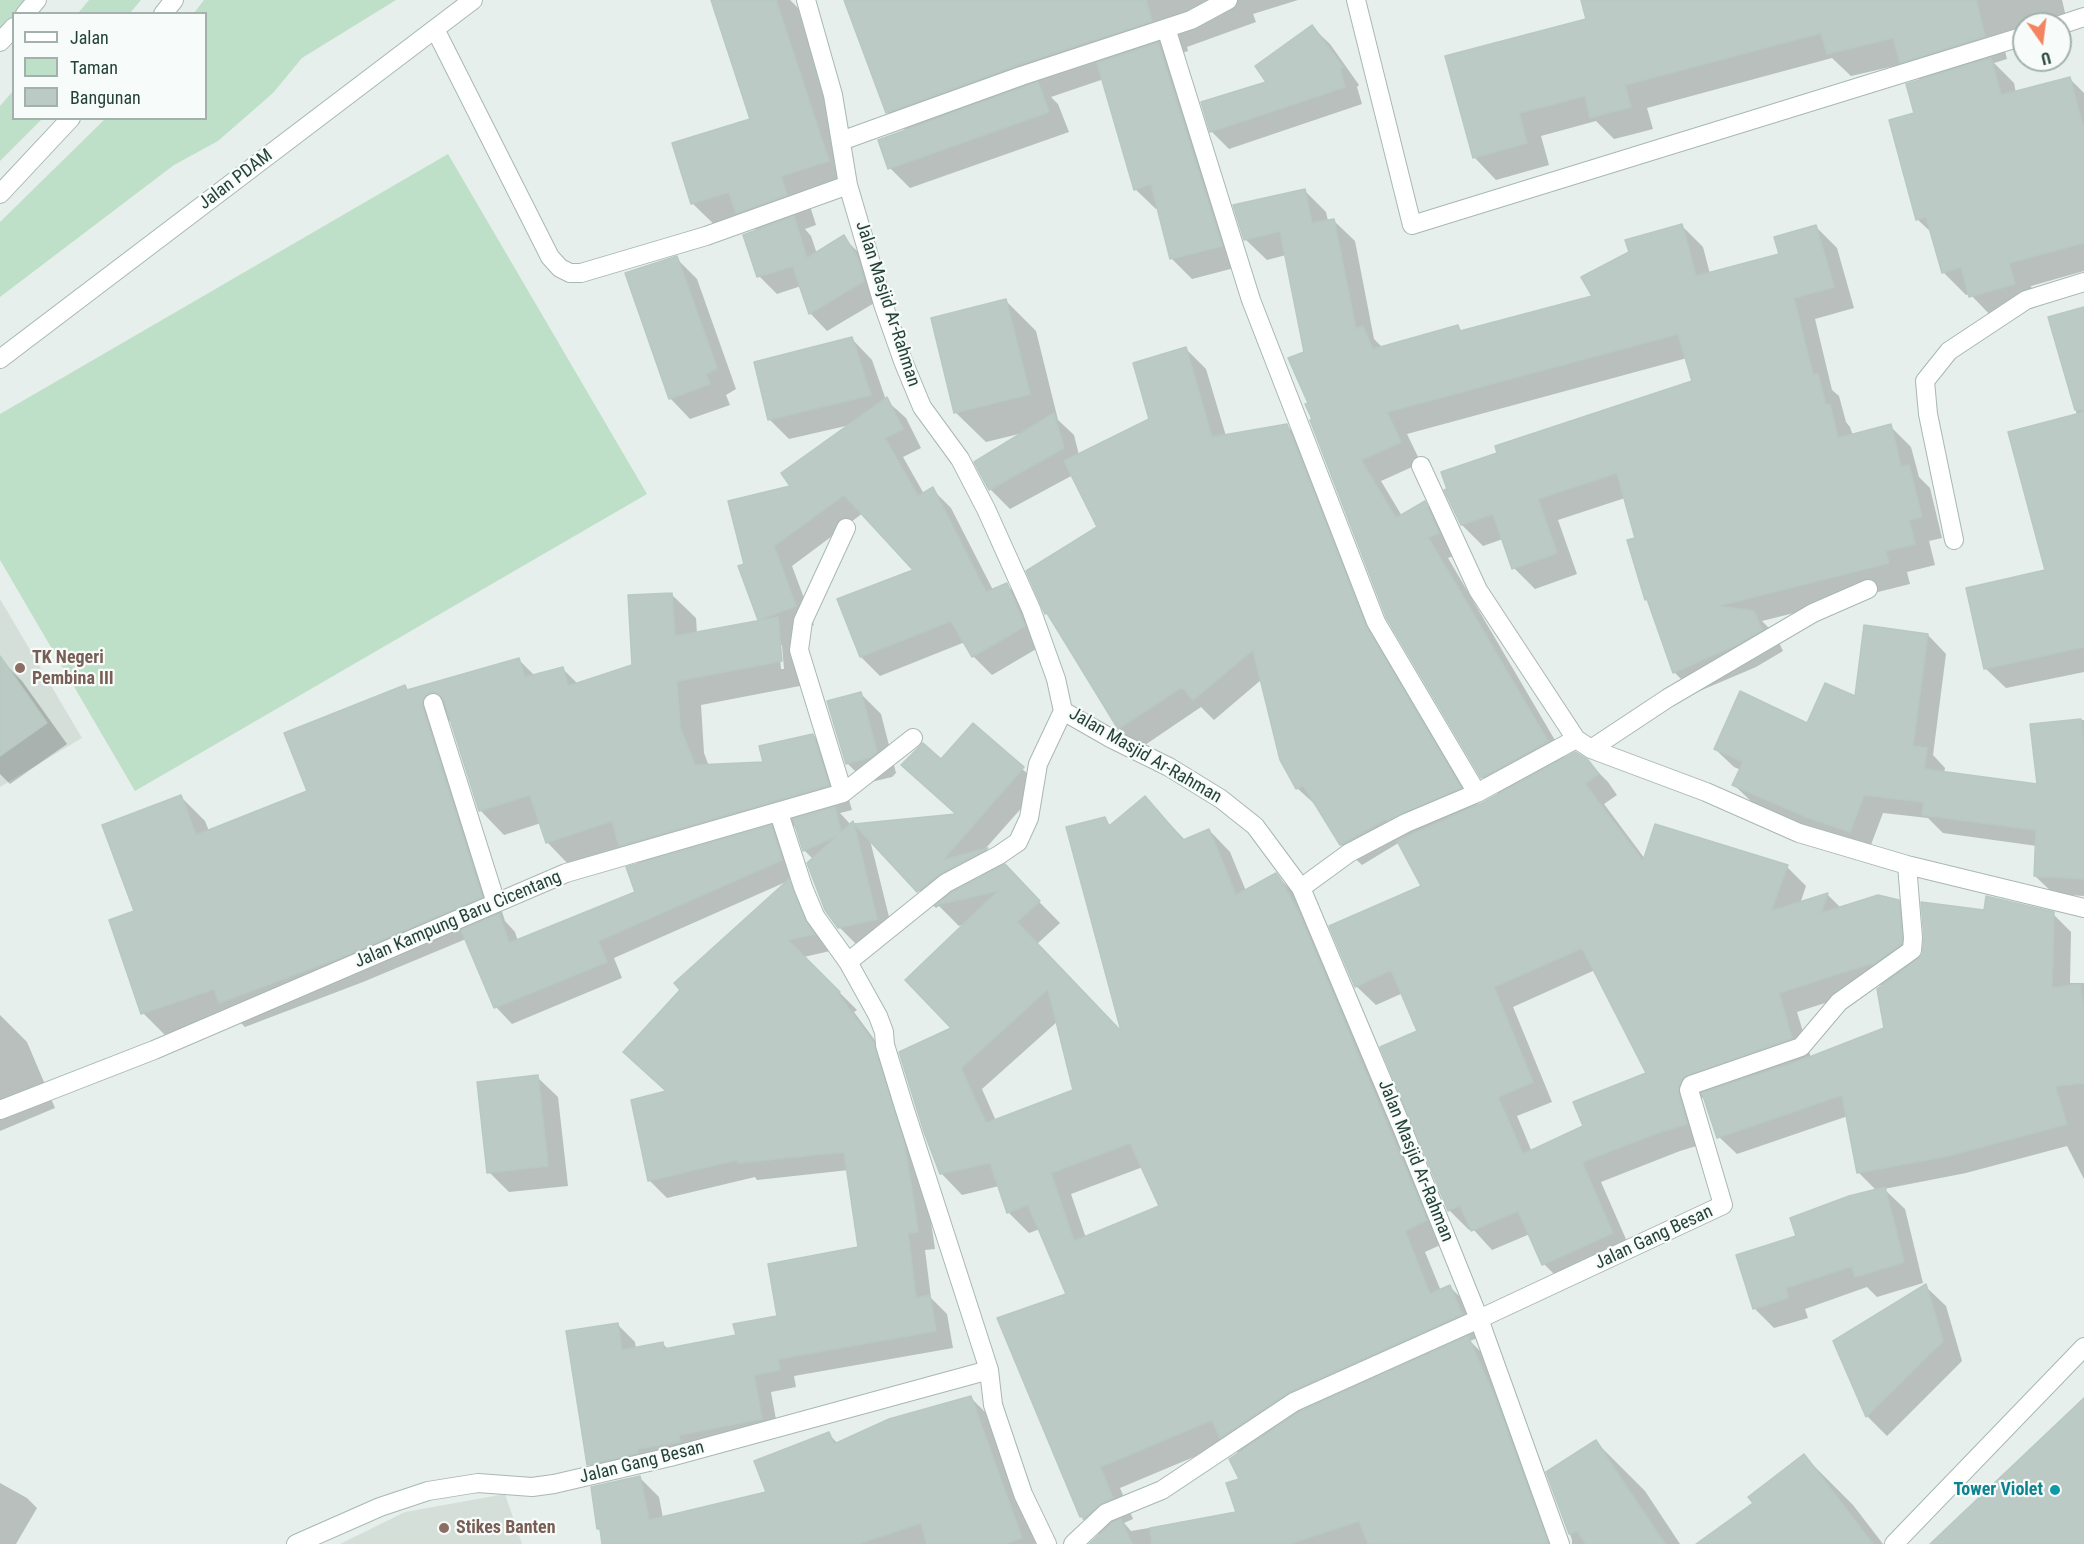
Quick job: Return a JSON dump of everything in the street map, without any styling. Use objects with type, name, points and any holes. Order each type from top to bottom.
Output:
[{"type":"street","points":[[27,12],[37,0]]},
{"type":"street","points":[[165,12],[174,0]]},
{"type":"street","name":"Jalan PDAM","points":[[0,359],[473,0]]},
{"type":"street","name":"Jalan Masjid Ar-Rahman","points":[[806,0],[833,95],[848,185],[883,304],[903,361],[922,407],[960,459],[986,510],[1031,609],[1056,679],[1063,711],[1112,739],[1169,767],[1221,799],[1255,826],[1301,888],[1403,1130],[1479,1319],[1560,1544]]},
{"type":"street","points":[[841,141],[1020,76],[1191,20],[1228,0]]},
{"type":"street","points":[[1356,0],[1412,225],[2012,40]]},
{"type":"street","points":[[1166,28],[1251,300],[1376,622],[1477,793]]},
{"type":"street","points":[[0,42],[12,29]]},
{"type":"street","points":[[435,29],[550,257],[560,268],[570,273],[581,273],[706,236],[848,185]]},
{"type":"street","points":[[0,194],[69,120]]},
{"type":"street","points":[[1954,540],[1928,414],[1925,381],[1949,351],[2026,300],[2084,282]]},
{"type":"street","points":[[1421,466],[1478,590],[1576,739],[1591,749],[1706,792],[1799,832],[1907,865],[2084,908]]},
{"type":"street","points":[[843,793],[799,650],[803,621],[846,528]]},
{"type":"street","points":[[1591,749],[1668,698],[1813,613],[1868,589]]},
{"type":"street","points":[[433,703],[496,903]]},
{"type":"street","points":[[848,962],[946,883],[999,855],[1018,842],[1029,818],[1038,764],[1063,711]]},
{"type":"street","name":"Jalan Kampung Baru Cicentang","points":[[0,1110],[154,1050],[566,873],[843,793],[913,738]]},
{"type":"street","points":[[1301,888],[1349,853],[1406,823],[1477,793],[1576,739]]},
{"type":"street","points":[[779,813],[815,916],[848,962],[878,1016],[884,1032],[885,1045],[901,1097],[989,1370],[993,1405],[1023,1494],[1047,1544]]},
{"type":"street","name":"Jalan Gang Besan","points":[[1479,1319],[1723,1205],[1689,1089],[1691,1085],[1801,1047],[1839,1002],[1912,950],[1907,865]]},
{"type":"street","points":[[1073,1544],[1106,1513],[1162,1490],[1294,1402],[1479,1319]]},
{"type":"street","points":[[1894,1544],[2084,1347]]},
{"type":"street","name":"Jalan Gang Besan","points":[[296,1544],[380,1507],[428,1491],[478,1483],[532,1487],[554,1484],[670,1457],[989,1370]]},
{"type":"shaded area","name":"TK Negeri Pembina III","points":[[0,599],[82,738],[0,787]]},
{"type":"shaded area","name":"Stikes Banten","points":[[505,1494],[522,1544],[340,1544],[405,1512]]},
{"type":"green space","points":[[0,0],[31,0],[20,12],[12,12],[12,21],[0,36]]},
{"type":"green space","points":[[89,0],[141,0],[131,12],[79,12]]},
{"type":"green space","points":[[204,0],[396,0],[302,58],[273,93],[218,141],[174,165],[0,297],[0,222],[104,120],[207,120],[207,12],[195,12]]},
{"type":"green space","points":[[12,92],[12,120],[41,120],[0,161],[0,106]]},
{"type":"green space","points":[[448,154],[647,494],[135,791],[0,560],[0,414]]},
{"type":"building","points":[[711,0],[776,0],[829,161],[781,176],[787,195],[736,213],[729,192],[691,204],[672,143],[750,119]]},
{"type":"building","points":[[844,0],[1146,0],[1152,21],[1017,65],[886,113]]},
{"type":"building","points":[[1581,0],[1976,0],[1985,36],[1900,63],[1893,38],[1827,54],[1821,33],[1625,85],[1631,107],[1590,118],[1585,96],[1519,113],[1527,143],[1473,158],[1445,56],[1586,19]]},
{"type":"building","points":[[1312,25],[1343,67],[1340,69],[1345,87],[1210,132],[1201,102],[1266,82],[1255,66]]},
{"type":"building","points":[[1158,43],[1222,246],[1170,259],[1151,184],[1134,190],[1097,63]]},
{"type":"building","points":[[1991,58],[2001,95],[2070,77],[2084,130],[2084,243],[2009,263],[2015,284],[1969,297],[1961,267],[1942,273],[1926,217],[1916,220],[1889,120],[1914,113],[1906,84]]},
{"type":"building","points":[[1038,82],[1049,112],[888,169],[878,140]]},
{"type":"building","points":[[1305,189],[1312,223],[1334,219],[1356,329],[1363,326],[1373,349],[1458,325],[1460,331],[1592,296],[1581,277],[1629,252],[1625,240],[1682,224],[1696,276],[1779,254],[1774,237],[1816,225],[1834,287],[1794,298],[1813,375],[1818,374],[1826,405],[1830,404],[1838,438],[1891,424],[1901,467],[1909,465],[1922,517],[1909,520],[1915,544],[1886,551],[1889,563],[1718,606],[1754,611],[1762,630],[1734,646],[1673,673],[1647,599],[1645,600],[1627,540],[1635,538],[1617,473],[1538,499],[1557,553],[1512,569],[1493,514],[1461,525],[1444,490],[1447,489],[1441,472],[1497,453],[1495,446],[1692,381],[1678,334],[1387,412],[1401,442],[1361,460],[1396,518],[1425,501],[1439,533],[1428,537],[1548,741],[1481,778],[1386,617],[1310,420],[1312,419],[1305,404],[1308,403],[1288,358],[1304,352],[1280,231],[1244,240],[1233,205]]},
{"type":"building","points":[[794,216],[807,258],[844,235],[858,259],[864,281],[809,314],[793,267],[797,265],[757,277],[743,235]]},
{"type":"building","points":[[677,256],[717,368],[706,374],[710,384],[669,399],[625,273]]},
{"type":"building","points":[[1006,299],[1030,394],[954,413],[931,318]]},
{"type":"building","points":[[2084,307],[2084,409],[2075,410],[2048,317]]},
{"type":"building","points":[[852,337],[871,395],[768,420],[754,362]]},
{"type":"building","points":[[1186,347],[1212,437],[1287,424],[1366,626],[1461,788],[1386,821],[1386,819],[1340,845],[1303,785],[1296,789],[1280,760],[1253,650],[1193,700],[1182,687],[1118,729],[1047,613],[1045,614],[1026,571],[1097,527],[1064,461],[1149,419],[1133,363]]},
{"type":"building","points":[[887,397],[903,429],[885,438],[918,496],[933,487],[986,592],[1007,583],[1025,626],[972,657],[951,621],[860,657],[837,599],[913,570],[844,495],[774,546],[796,606],[758,620],[738,566],[744,564],[728,501],[790,486],[781,473]]},
{"type":"building","points":[[2084,412],[2084,647],[1984,669],[1966,588],[2045,570],[2008,432]]},
{"type":"building","points":[[1054,413],[1064,448],[989,490],[974,462]]},
{"type":"building","points":[[672,593],[675,636],[778,617],[782,661],[677,681],[680,727],[695,765],[763,762],[759,746],[813,734],[829,785],[619,846],[612,821],[546,843],[530,795],[479,811],[444,700],[436,692],[429,693],[422,700],[422,706],[482,897],[339,958],[219,1003],[214,989],[141,1014],[109,920],[134,911],[102,825],[181,795],[196,835],[307,791],[284,733],[405,685],[407,690],[519,658],[525,677],[563,667],[568,686],[632,665],[628,595]]},
{"type":"building","points":[[1864,625],[1928,634],[1913,746],[1927,748],[1924,769],[2037,784],[2030,724],[2081,719],[2084,748],[2084,879],[2034,876],[2036,830],[1922,815],[1924,802],[1864,795],[1850,832],[1806,817],[1732,785],[1743,762],[1714,749],[1740,691],[1807,723],[1825,683],[1855,696]]},
{"type":"building","points":[[0,656],[47,723],[0,756]]},
{"type":"building","points":[[861,692],[877,752],[871,757],[846,764],[827,701]]},
{"type":"building","points":[[973,723],[1024,767],[943,860],[988,848],[941,873],[917,892],[854,824],[956,814],[901,765],[923,743],[941,759]]},
{"type":"building","points":[[1575,752],[1588,760],[1599,774],[1585,784],[1643,861],[1655,824],[1788,865],[1771,911],[1828,893],[1821,913],[1878,895],[1899,900],[1901,944],[1872,965],[1872,963],[1779,993],[1792,1038],[1684,1077],[1678,1092],[1687,1124],[1582,1162],[1613,1233],[1542,1265],[1518,1211],[1471,1231],[1460,1205],[1448,1211],[1380,1047],[1417,1031],[1391,970],[1355,987],[1329,926],[1421,886],[1397,841],[1482,803]],"holes":[[[1582,948],[1646,1073],[1573,1102],[1583,1126],[1523,1154],[1498,1097],[1533,1082],[1494,987]]]},
{"type":"building","points":[[1145,796],[1183,840],[1209,829],[1236,895],[1276,873],[1299,913],[1427,1220],[1405,1231],[1430,1294],[1450,1285],[1462,1314],[1289,1392],[1220,1438],[1212,1420],[1100,1467],[1113,1498],[1099,1505],[1083,1519],[1083,1516],[1080,1517],[997,1318],[1066,1294],[1028,1205],[1007,1213],[990,1163],[940,1174],[899,1052],[951,1028],[905,980],[998,891],[936,905],[952,892],[1005,864],[1040,901],[1017,922],[1121,1031],[1066,827],[1105,817],[1109,826]],"holes":[[[1048,989],[1073,1090],[986,1123],[961,1068]],[[1130,1143],[1159,1206],[1074,1241],[1051,1173]]]},
{"type":"building","points":[[835,807],[841,832],[853,821],[877,919],[838,928],[825,910],[807,863],[837,836],[803,851],[793,819]]},
{"type":"building","points":[[771,825],[782,860],[598,941],[607,962],[494,1008],[461,930],[499,914],[509,943],[635,892],[626,867]]},
{"type":"building","points":[[789,879],[805,920],[814,934],[788,940],[840,992],[838,994],[874,1043],[904,1143],[913,1196],[918,1232],[908,1233],[916,1298],[930,1295],[936,1331],[778,1359],[780,1370],[754,1375],[762,1419],[679,1435],[680,1442],[637,1449],[638,1453],[587,1465],[566,1331],[618,1323],[622,1350],[663,1342],[664,1349],[736,1335],[733,1324],[777,1316],[768,1264],[858,1247],[844,1152],[738,1163],[737,1160],[648,1181],[631,1100],[666,1091],[623,1052],[680,990],[674,983]]},
{"type":"building","points":[[1986,896],[2054,912],[2052,988],[2080,984],[2084,1011],[2084,1083],[2055,1086],[2067,1124],[1948,1156],[1857,1173],[1842,1095],[1717,1138],[1702,1093],[1799,1061],[1884,1028],[1877,989],[1922,955],[1924,937],[1921,902],[1984,910]]},
{"type":"building","points":[[538,1075],[548,1166],[487,1173],[477,1082]]},
{"type":"building","points":[[1885,1187],[1904,1262],[1855,1277],[1852,1266],[1786,1288],[1788,1298],[1753,1309],[1736,1255],[1796,1236],[1790,1218],[1849,1196]]},
{"type":"building","points":[[1926,1284],[1943,1341],[1866,1417],[1833,1341]]},
{"type":"building","points":[[1468,1336],[1494,1395],[1548,1543],[1368,1544],[1359,1521],[1289,1544],[1152,1544],[1150,1528],[1236,1512],[1226,1483],[1239,1479],[1229,1459],[1299,1412]]},
{"type":"building","points":[[971,1396],[1022,1538],[1005,1544],[927,1544],[921,1523],[858,1544],[602,1544],[600,1529],[597,1529],[591,1487],[640,1476],[649,1520],[766,1492],[754,1461],[829,1432],[834,1444],[889,1419]]},
{"type":"building","points":[[2084,1398],[2084,1544],[1930,1544]]},
{"type":"building","points":[[1596,1440],[1665,1544],[1586,1544],[1577,1531],[1569,1534],[1546,1472]]},
{"type":"building","points":[[1804,1454],[1873,1544],[1696,1544],[1753,1503],[1748,1497]]},
{"type":"building","points":[[1121,1519],[1132,1544],[1089,1544],[1112,1523]]},
{"type":"place","name":"TK Negeri Pembina III","points":[[20,668]]},
{"type":"place","name":"Tower Violet","points":[[2055,1490]]},
{"type":"place","name":"Stikes Banten","points":[[444,1528]]}]
